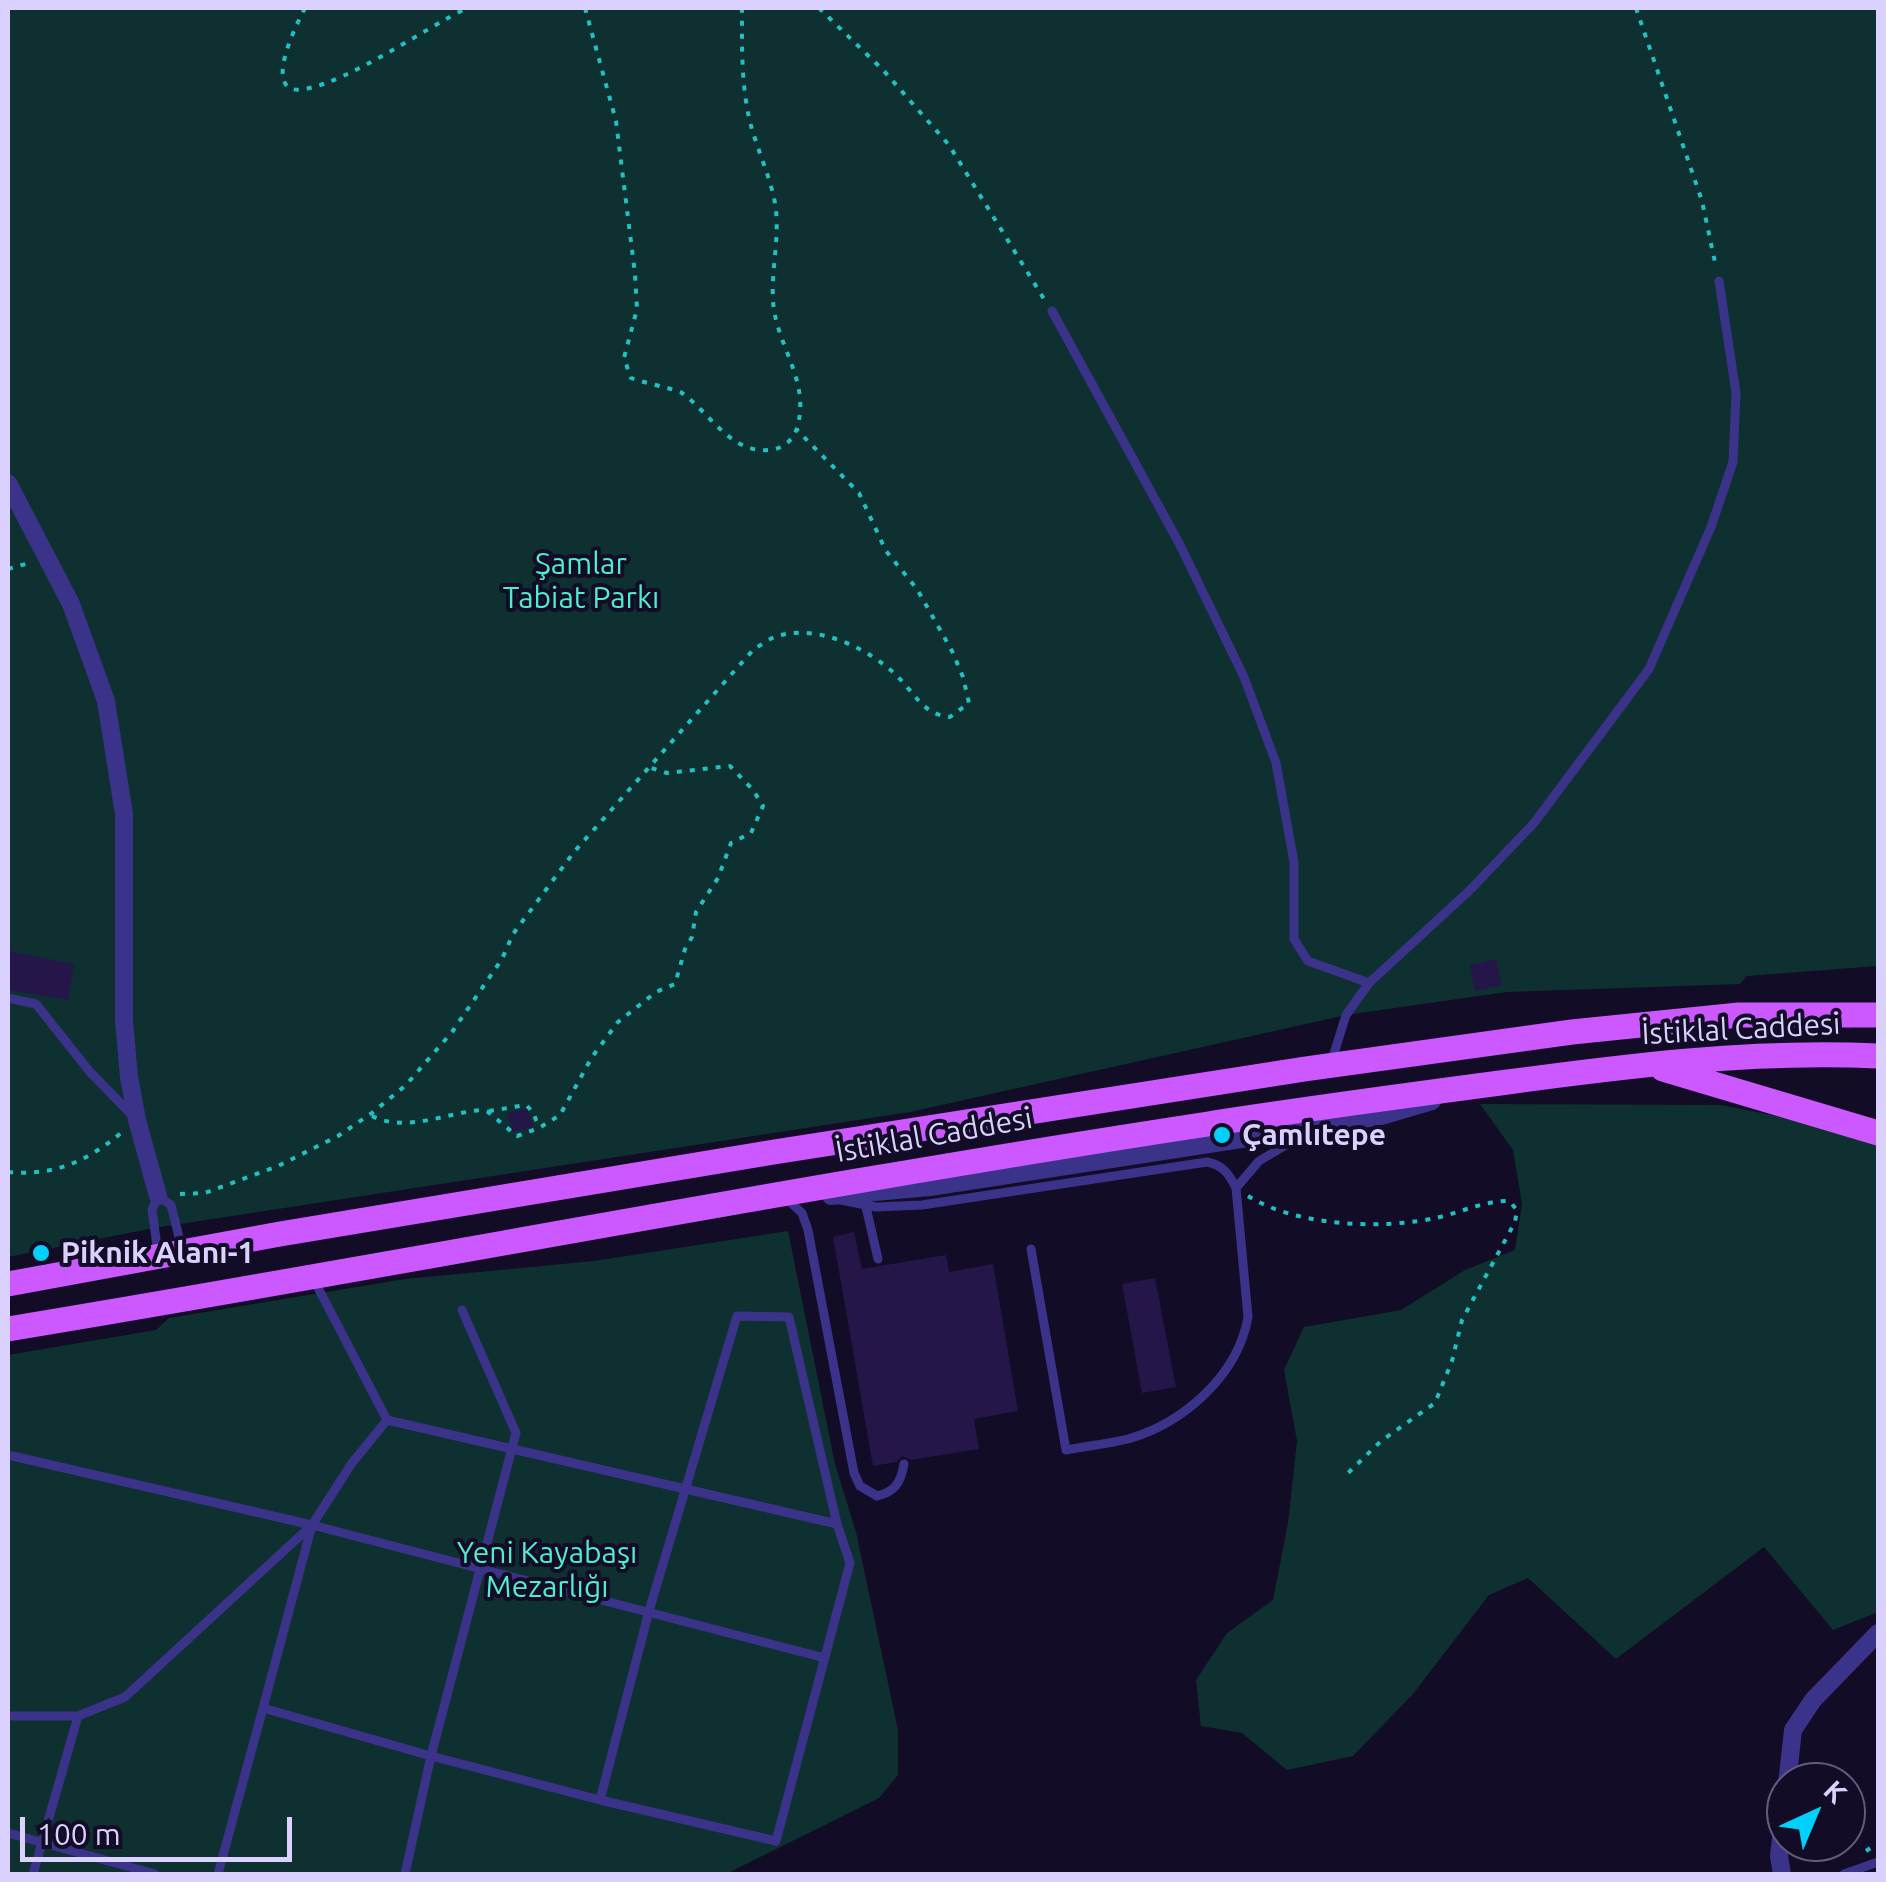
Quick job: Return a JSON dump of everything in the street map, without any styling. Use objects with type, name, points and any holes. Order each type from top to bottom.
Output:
[{"type":"main road","name":"İstiklal Caddesi","points":[[8,1284],[812,1146],[1330,1065],[1572,1032],[1739,1015],[1878,1016]]},
{"type":"main road","name":"İstiklal Caddesi","points":[[8,1329],[1056,1147],[1649,1065],[1733,1056],[1878,1056]]},
{"type":"main road","points":[[1649,1065],[1878,1133]]},
{"type":"street","points":[[8,483],[71,604],[106,700],[124,814],[124,1020],[136,1120],[158,1196]]},
{"type":"street","points":[[781,1195],[829,1196],[930,1187],[1319,1127],[1381,1116],[1500,1083]]},
{"type":"street","points":[[1782,1874],[1779,1856],[1793,1730],[1813,1700],[1878,1633]]},
{"type":"lane","points":[[1330,1065],[1346,1015],[1369,983],[1470,890],[1534,822],[1649,669],[1734,462],[1736,392],[1719,281]]},
{"type":"lane","points":[[1052,312],[1180,543],[1244,677],[1276,764],[1294,862],[1294,938],[1308,961],[1369,983]]},
{"type":"lane","points":[[8,998],[36,1004],[90,1072],[136,1120]]},
{"type":"lane","points":[[1236,1188],[1274,1150],[1319,1127]]},
{"type":"lane","points":[[829,1196],[866,1206],[922,1206],[1206,1162],[1226,1170],[1236,1188],[1248,1317],[1246,1332],[1221,1378],[1202,1398],[1130,1438],[1066,1450],[1031,1249]]},
{"type":"lane","points":[[781,1195],[802,1213],[808,1230],[854,1472],[860,1486],[877,1496],[888,1494],[902,1476],[904,1464]]},
{"type":"lane","points":[[158,1196],[171,1205],[171,1254],[152,1210],[158,1196]]},
{"type":"lane","points":[[866,1206],[878,1259]]},
{"type":"lane","points":[[313,1278],[387,1420],[836,1524]]},
{"type":"lane","points":[[405,1874],[431,1756],[516,1433],[462,1310]]},
{"type":"lane","points":[[263,1708],[600,1800],[776,1841],[850,1563],[836,1524],[789,1318],[736,1316],[649,1611],[600,1800]]},
{"type":"lane","points":[[8,1716],[78,1716],[125,1698],[312,1525],[387,1420]]},
{"type":"lane","points":[[8,1455],[312,1525],[825,1658]]},
{"type":"lane","points":[[218,1874],[312,1525]]},
{"type":"lane","points":[[33,1874],[78,1716]]},
{"type":"lane","points":[[8,1833],[155,1874]]},
{"type":"lane","points":[[1844,1874],[1878,1862]]},
{"type":"path","points":[[305,8],[282,68],[284,80],[292,88],[304,90],[338,77],[468,8]]},
{"type":"path","points":[[585,8],[616,122],[635,274],[637,309],[624,358],[632,378],[656,388],[678,390],[730,438],[754,450],[772,450],[788,443],[797,430],[800,394],[774,310],[774,202],[749,118],[742,72],[742,8]]},
{"type":"path","points":[[820,8],[883,70],[949,146],[1052,312]]},
{"type":"path","points":[[1636,8],[1702,201],[1719,281]]},
{"type":"path","points":[[158,1196],[205,1193],[258,1174],[338,1136],[406,1085],[452,1032],[533,906],[574,852],[753,650],[780,634],[821,635],[868,650],[936,716],[950,717],[969,703],[952,651],[917,588],[886,551],[858,493],[797,430]]},
{"type":"path","points":[[488,1112],[516,1136],[540,1128],[564,1110],[592,1057],[625,1014],[675,984],[684,949],[692,937],[696,912],[718,878],[728,848],[734,840],[751,832],[763,806],[754,790],[730,766],[667,773],[648,767]]},
{"type":"path","points":[[370,1115],[386,1122],[410,1122],[526,1105],[534,1112],[540,1128]]},
{"type":"path","points":[[8,1172],[36,1174],[83,1161],[136,1120]]},
{"type":"path","points":[[1236,1188],[1275,1210],[1368,1224],[1439,1217],[1489,1201],[1509,1201],[1518,1210],[1462,1320],[1452,1361],[1435,1403],[1381,1441],[1345,1476]]},
{"type":"green space","name":"Şamlar Tabiat Parkı","points":[[8,8],[1878,8],[1878,966],[1747,976],[1740,984],[1507,992],[1346,1015],[910,1112],[154,1228],[8,1257]]},
{"type":"green space","points":[[1480,1104],[1721,1105],[1878,1136],[1878,1612],[1833,1630],[1764,1547],[1616,1659],[1528,1578],[1489,1595],[1413,1694],[1353,1756],[1287,1770],[1242,1733],[1201,1726],[1196,1680],[1227,1633],[1273,1600],[1288,1523],[1297,1441],[1284,1370],[1304,1327],[1401,1310],[1465,1270],[1515,1250],[1522,1204],[1513,1150]]},
{"type":"green space","name":"Yeni Kayabaşı Mezarlığı","points":[[788,1231],[835,1464],[856,1532],[898,1730],[898,1775],[879,1798],[726,1874],[8,1874],[8,1355],[156,1330],[169,1318],[405,1279],[594,1261]]},
{"type":"building","points":[[8,951],[74,964],[68,1000],[8,990]]},
{"type":"building","points":[[1496,959],[1502,985],[1475,991],[1470,965]]},
{"type":"building","points":[[528,1108],[533,1127],[512,1132],[507,1113]]},
{"type":"building","points":[[854,1232],[862,1269],[946,1255],[949,1272],[993,1264],[1018,1411],[974,1419],[979,1449],[911,1460],[902,1456],[896,1462],[873,1466],[833,1237]]},
{"type":"building","points":[[1155,1278],[1176,1387],[1142,1393],[1122,1284]]},
{"type":"place","name":"Çamlıtepe","points":[[1222,1135]]},
{"type":"place","name":"Piknik Alanı-1","points":[[41,1253]]}]
